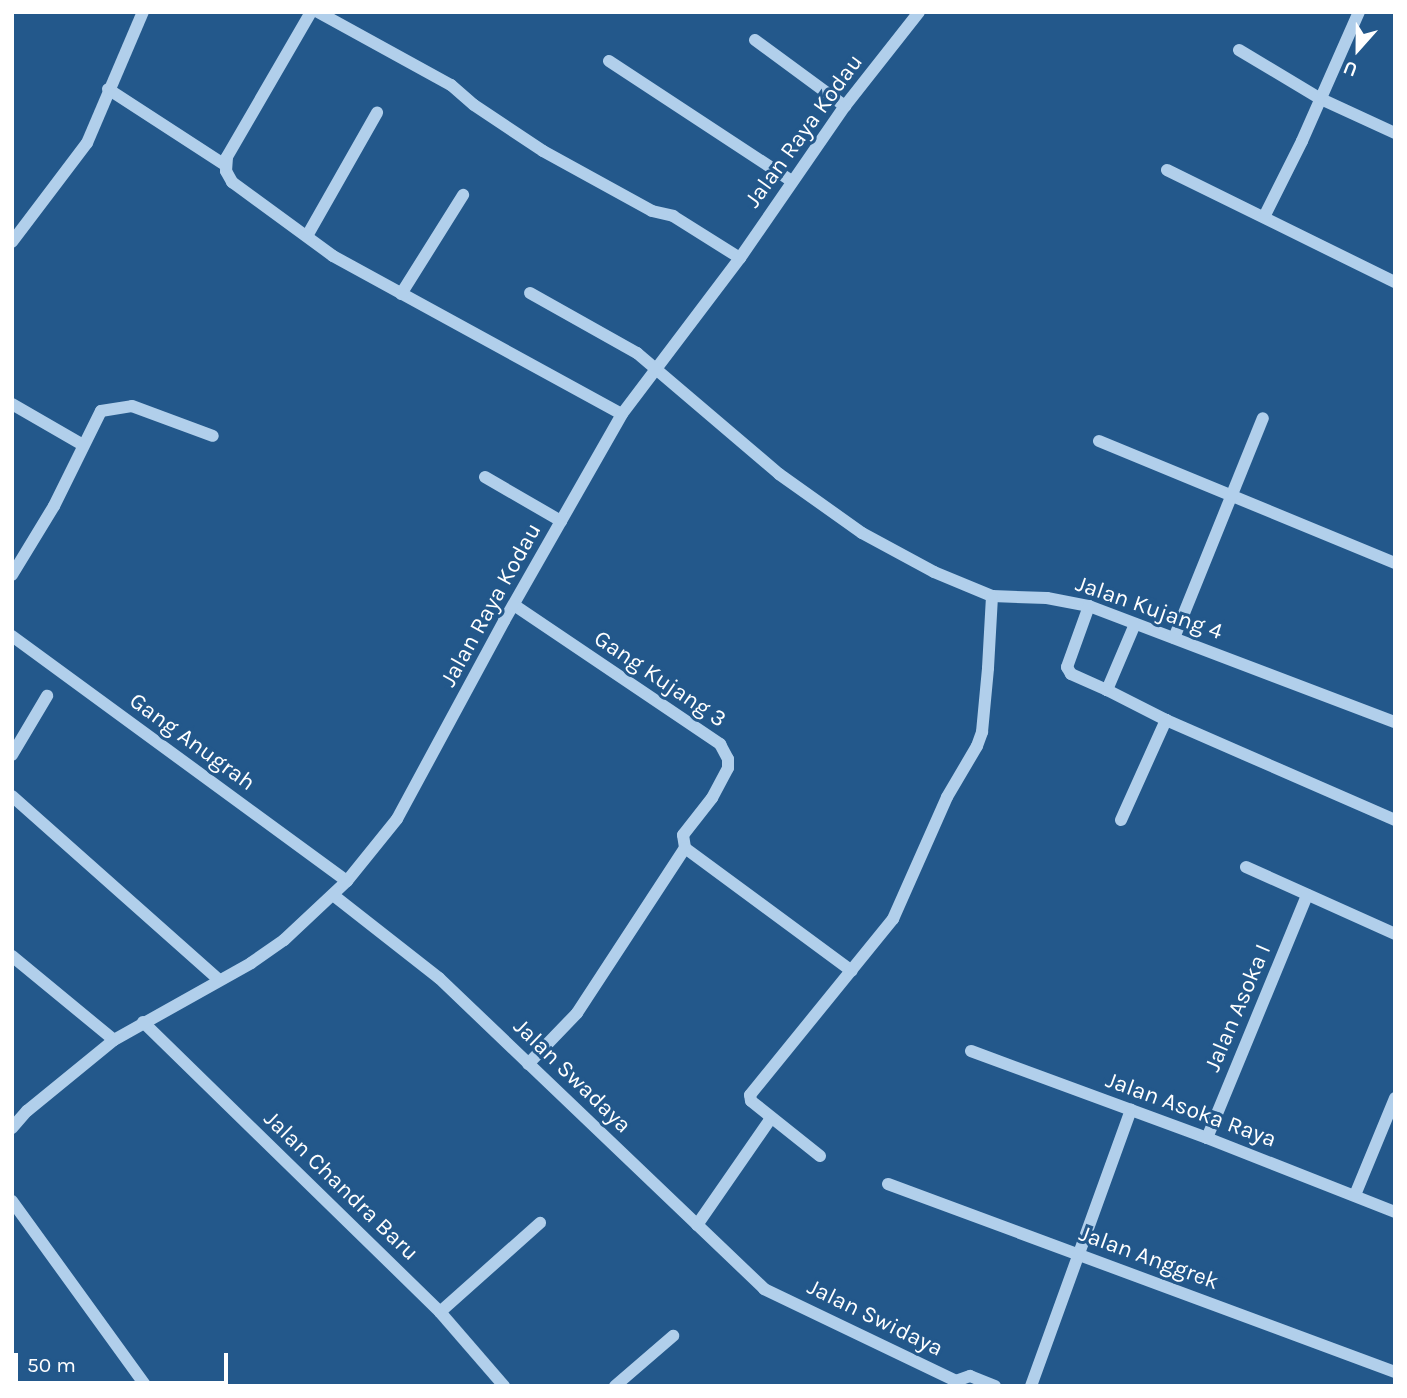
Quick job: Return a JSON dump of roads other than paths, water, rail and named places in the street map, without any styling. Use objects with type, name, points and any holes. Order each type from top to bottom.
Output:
[{"type":"street","points":[[12,243],[87,143],[143,12]]},
{"type":"street","points":[[225,165],[227,157],[311,12]]},
{"type":"street","points":[[318,12],[428,71],[543,151],[652,211],[673,216],[740,258]]},
{"type":"street","name":"Jalan Raya Kodau","points":[[12,1128],[27,1111],[114,1040],[251,963],[284,940],[347,881],[397,819],[622,414],[740,258],[845,106],[919,12]]},
{"type":"street","points":[[1264,217],[1321,99],[1359,12]]},
{"type":"street","points":[[755,40],[845,106]]},
{"type":"street","points":[[1239,50],[1321,99],[1395,133]]},
{"type":"street","points":[[609,61],[792,181]]},
{"type":"street","points":[[108,89],[225,165],[232,182],[333,256],[622,414]]},
{"type":"street","points":[[307,236],[377,113]]},
{"type":"street","points":[[1167,170],[1395,282]]},
{"type":"street","points":[[401,294],[463,195]]},
{"type":"street","name":"Jalan Kujang 4","points":[[530,293],[637,354],[779,474],[862,533],[934,572],[992,596],[1047,598],[1089,606],[1395,722]]},
{"type":"street","points":[[12,404],[83,445]]},
{"type":"street","points":[[12,575],[54,506],[101,411],[132,406],[214,436]]},
{"type":"street","points":[[1174,638],[1264,418]]},
{"type":"street","points":[[1099,442],[1395,563]]},
{"type":"street","points":[[485,477],[561,521]]},
{"type":"street","points":[[820,1156],[751,1101],[755,1086],[893,919],[947,797],[977,746],[982,732],[992,596]]},
{"type":"street","name":"Gang Kujang 3","points":[[514,605],[720,744],[725,751],[727,768],[723,782],[683,835],[685,848]]},
{"type":"street","points":[[1089,606],[1067,667],[1072,674],[1166,720],[1395,820]]},
{"type":"street","points":[[1107,690],[1135,624]]},
{"type":"street","name":"Gang Anugrah","points":[[12,636],[347,881]]},
{"type":"street","points":[[12,755],[47,696]]},
{"type":"street","points":[[1121,820],[1166,720]]},
{"type":"street","points":[[12,796],[219,980]]},
{"type":"street","points":[[528,1063],[577,1013],[685,848],[852,971]]},
{"type":"street","points":[[1247,867],[1395,933]]},
{"type":"street","name":"Jalan Swadaya","points":[[333,895],[439,978],[745,1272],[776,1294]]},
{"type":"street","name":"Jalan Asoka I","points":[[1207,1138],[1307,895]]},
{"type":"street","points":[[12,956],[114,1040]]},
{"type":"street","name":"Jalan Chandra Baru","points":[[143,1022],[440,1312],[504,1386]]},
{"type":"street","name":"Jalan Asoka Raya","points":[[971,1051],[1207,1138],[1395,1212]]},
{"type":"street","points":[[1355,1195],[1395,1098]]},
{"type":"street","points":[[1031,1386],[1131,1110]]},
{"type":"street","points":[[696,1225],[771,1118]]},
{"type":"street","name":"Jalan Anggrek","points":[[888,1184],[1395,1372]]},
{"type":"street","points":[[12,1201],[146,1386]]},
{"type":"street","points":[[440,1312],[540,1223]]},
{"type":"street","name":"Jalan Swidaya","points":[[776,1294],[957,1381],[970,1376],[995,1386]]},
{"type":"street","points":[[615,1386],[673,1336]]}]
